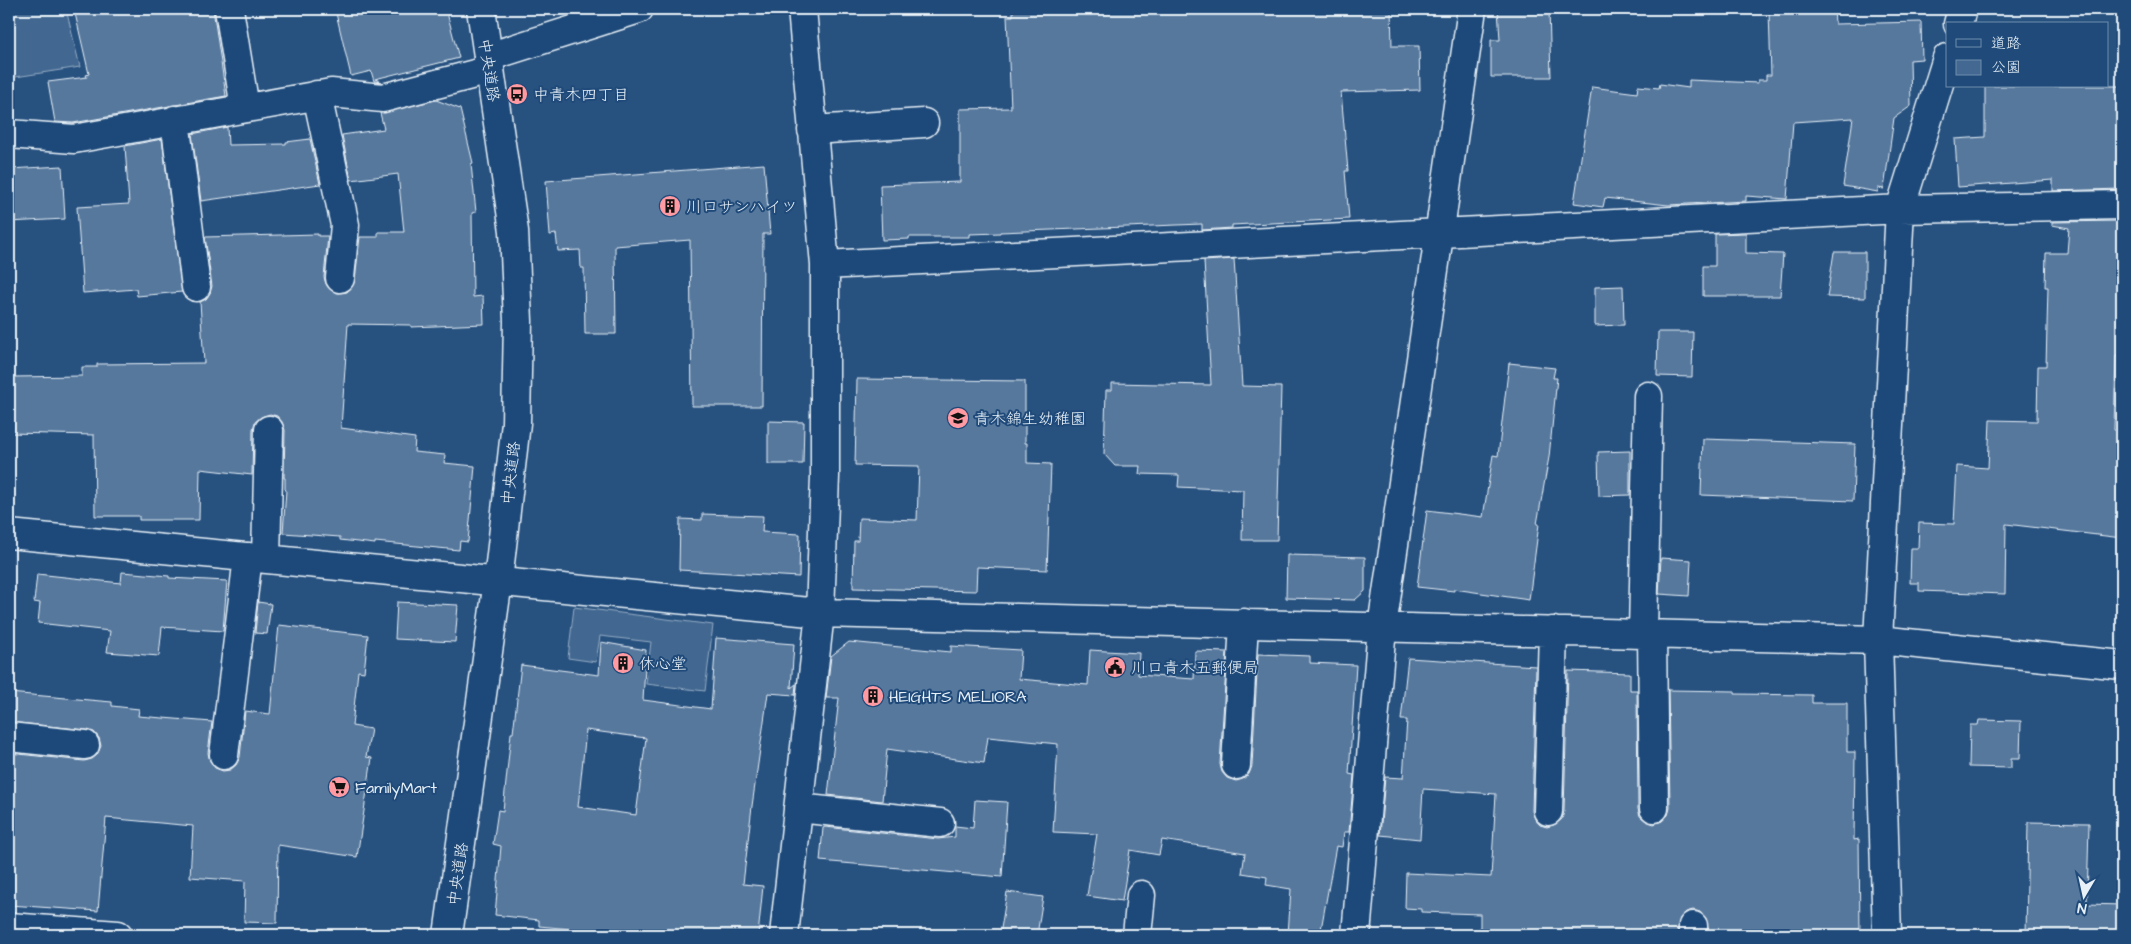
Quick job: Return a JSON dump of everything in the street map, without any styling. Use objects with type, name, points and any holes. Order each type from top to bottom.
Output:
[{"type":"street","points":[[230,9],[246,108]]},
{"type":"street","name":"中央道路","points":[[448,935],[498,581],[516,423],[518,321],[514,231],[481,9]]},
{"type":"street","points":[[9,134],[74,138],[331,94],[383,98],[489,63],[638,9]]},
{"type":"street","points":[[784,935],[820,613],[825,476],[825,265],[802,9]]},
{"type":"street","points":[[1356,935],[1382,627],[1441,234],[1472,9]]},
{"type":"street","points":[[1959,22],[1962,9]]},
{"type":"street","points":[[1887,935],[1878,640],[1900,209],[1946,61]]},
{"type":"street","points":[[317,96],[345,225],[340,278]]},
{"type":"street","points":[[175,120],[196,287]]},
{"type":"street","points":[[812,130],[924,123]]},
{"type":"street","points":[[825,265],[1900,209],[2122,205]]},
{"type":"street","points":[[1648,396],[1647,634],[1654,808]]},
{"type":"street","points":[[224,755],[257,558],[269,430]]},
{"type":"street","points":[[9,534],[820,613],[1878,640],[2122,665]]},
{"type":"street","points":[[1236,765],[1244,623]]},
{"type":"street","points":[[1548,811],[1553,631]]},
{"type":"street","points":[[9,737],[85,745]]},
{"type":"street","points":[[798,808],[940,823]]},
{"type":"street","points":[[1137,935],[1141,895]]},
{"type":"street","points":[[9,927],[118,935]]},
{"type":"green space","points":[[9,9],[66,9],[80,67],[9,78]]},
{"type":"green space","points":[[574,607],[713,625],[705,691],[646,684],[651,642],[600,636],[596,662],[568,658]]},
{"type":"building","points":[[74,9],[213,9],[226,96],[73,123],[55,122],[48,82],[87,77],[86,75],[89,74]]},
{"type":"building","points":[[335,9],[446,9],[459,58],[375,79],[382,82],[374,81],[371,71],[351,76]]},
{"type":"building","points":[[1013,9],[1391,9],[1392,46],[1419,46],[1420,90],[1341,92],[1348,171],[1345,171],[1349,219],[1232,225],[1232,228],[1202,230],[1202,224],[1000,232],[969,234],[969,237],[909,237],[909,239],[882,240],[880,185],[960,182],[960,109],[1011,108],[1007,16],[1013,16]]},
{"type":"building","points":[[1498,9],[1549,9],[1551,77],[1491,77],[1491,40],[1500,40]]},
{"type":"building","points":[[1834,9],[1835,24],[1921,22],[1922,59],[1910,60],[1911,106],[1894,118],[1884,189],[1878,188],[1878,192],[1843,186],[1853,118],[1793,122],[1787,199],[1746,196],[1746,201],[1668,205],[1605,198],[1603,207],[1574,203],[1592,87],[1637,93],[1638,86],[1659,88],[1660,84],[1689,88],[1689,80],[1758,83],[1758,80],[1766,80],[1766,75],[1771,75],[1769,11]]},
{"type":"building","points":[[2108,86],[2122,86],[2122,189],[2053,191],[2053,180],[1958,187],[1955,139],[1985,137],[1985,88],[2108,88]]},
{"type":"building","points":[[436,100],[460,109],[473,163],[471,164],[476,212],[472,213],[473,297],[483,296],[484,324],[411,327],[411,325],[348,324],[341,428],[415,438],[414,452],[445,455],[444,463],[475,466],[468,542],[460,541],[459,550],[375,542],[375,544],[340,540],[340,537],[283,533],[286,490],[284,478],[285,430],[277,416],[270,414],[261,417],[255,422],[253,429],[252,475],[200,469],[199,520],[139,520],[139,516],[95,516],[94,435],[9,433],[9,384],[13,384],[13,377],[82,376],[82,367],[97,367],[97,364],[204,363],[200,302],[206,299],[212,286],[205,237],[318,234],[318,236],[328,236],[324,277],[326,284],[331,290],[338,293],[347,292],[355,280],[360,237],[378,237],[378,232],[404,232],[398,174],[351,180],[342,135],[384,129],[380,113]]},
{"type":"building","points":[[227,127],[228,145],[286,144],[286,142],[310,139],[320,184],[201,201],[192,134]]},
{"type":"building","points":[[162,139],[182,292],[137,296],[136,289],[83,293],[77,207],[129,204],[125,146]]},
{"type":"building","points":[[764,164],[770,234],[763,234],[762,406],[692,406],[690,240],[615,246],[616,334],[585,334],[584,268],[581,268],[580,250],[558,251],[556,234],[550,235],[546,181]]},
{"type":"building","points":[[62,166],[65,219],[9,222],[9,169]]},
{"type":"building","points":[[2122,221],[2122,335],[2120,335],[2120,355],[2116,355],[2114,430],[2122,431],[2122,538],[2006,524],[2005,594],[1919,591],[1919,583],[1910,583],[1911,548],[1918,548],[1919,523],[1954,524],[1957,466],[1988,468],[1990,420],[2037,421],[2038,366],[2046,366],[2048,287],[2045,287],[2046,253],[2067,253],[2069,228],[2052,225],[2052,222]]},
{"type":"building","points":[[1746,233],[1746,253],[1783,254],[1780,296],[1703,296],[1703,266],[1715,266],[1715,234]]},
{"type":"building","points":[[1834,252],[1865,252],[1865,298],[1827,297]]},
{"type":"building","points":[[1234,259],[1242,386],[1281,387],[1277,540],[1242,540],[1243,490],[1178,487],[1179,475],[1139,474],[1140,466],[1115,466],[1104,454],[1106,390],[1112,390],[1112,383],[1211,385],[1204,261]]},
{"type":"building","points":[[1623,286],[1624,325],[1595,326],[1595,287]]},
{"type":"building","points":[[1658,332],[1693,332],[1692,377],[1657,376]]},
{"type":"building","points":[[1509,363],[1555,368],[1553,378],[1557,378],[1549,457],[1537,524],[1539,524],[1529,600],[1454,589],[1454,591],[1417,587],[1427,510],[1483,517],[1493,455],[1498,456]]},
{"type":"building","points":[[857,379],[1025,381],[1025,443],[1027,443],[1027,463],[1051,464],[1047,570],[977,567],[976,591],[853,588],[854,541],[858,541],[859,518],[917,520],[919,466],[855,465]]},
{"type":"building","points":[[768,421],[804,422],[803,464],[768,464]]},
{"type":"building","points":[[1703,439],[1855,444],[1853,501],[1701,495]]},
{"type":"building","points":[[1630,451],[1630,495],[1599,496],[1598,452]]},
{"type":"building","points":[[702,514],[763,516],[762,532],[800,534],[799,577],[679,570],[680,519],[702,520]]},
{"type":"building","points":[[1287,555],[1365,557],[1365,591],[1355,600],[1286,598]]},
{"type":"building","points":[[1661,558],[1691,560],[1689,596],[1659,594]]},
{"type":"building","points":[[122,572],[169,576],[169,578],[227,581],[223,631],[162,627],[159,656],[107,652],[110,631],[38,623],[40,603],[34,602],[37,574],[121,583]]},
{"type":"building","points":[[258,602],[271,604],[267,634],[255,633]]},
{"type":"building","points":[[397,602],[458,605],[455,642],[395,639]]},
{"type":"building","points":[[279,625],[368,635],[364,672],[358,671],[352,726],[371,729],[366,757],[372,758],[357,857],[278,845],[277,923],[244,922],[245,881],[190,877],[193,826],[106,818],[98,911],[9,905],[9,753],[84,761],[92,759],[97,755],[101,746],[99,738],[94,732],[87,730],[9,722],[9,693],[112,702],[112,706],[139,709],[138,716],[212,722],[208,753],[210,761],[215,768],[223,771],[230,770],[236,765],[240,757],[245,711],[270,714]]},
{"type":"building","points":[[716,638],[794,644],[791,688],[796,684],[795,695],[768,693],[752,806],[743,884],[763,886],[758,935],[634,935],[539,926],[539,920],[495,915],[501,846],[493,844],[498,810],[503,811],[511,733],[513,733],[521,665],[599,675],[601,642],[646,650],[643,700],[711,709]],"holes":[[[586,730],[646,738],[636,815],[578,807]]]},
{"type":"building","points":[[849,642],[951,652],[951,646],[1021,650],[1019,679],[1088,685],[1090,650],[1139,653],[1138,675],[1194,679],[1195,651],[1227,652],[1220,764],[1222,772],[1227,778],[1236,781],[1243,779],[1249,774],[1252,766],[1258,654],[1310,656],[1310,663],[1356,665],[1349,774],[1354,775],[1349,832],[1344,832],[1342,847],[1336,846],[1320,935],[1288,935],[1291,889],[1266,885],[1267,877],[1242,873],[1245,853],[1162,840],[1159,855],[1130,850],[1122,901],[1087,896],[1097,834],[1053,832],[1058,744],[988,737],[984,763],[887,749],[882,801],[828,795],[839,698],[826,698],[831,656]]},
{"type":"building","points":[[1408,658],[1536,666],[1532,811],[1540,825],[1547,827],[1556,824],[1562,819],[1564,811],[1568,671],[1630,673],[1630,690],[1637,690],[1638,809],[1640,816],[1654,824],[1662,821],[1668,815],[1670,808],[1668,690],[1735,691],[1735,694],[1812,695],[1812,703],[1847,703],[1847,752],[1855,752],[1854,840],[1859,839],[1860,935],[1709,935],[1706,918],[1700,912],[1693,910],[1686,912],[1680,918],[1677,935],[1480,935],[1480,914],[1421,912],[1421,909],[1405,908],[1406,873],[1491,877],[1496,794],[1423,789],[1420,839],[1380,835],[1385,777],[1403,778],[1407,720],[1401,720]]},
{"type":"building","points":[[1979,720],[2021,721],[2020,759],[2011,759],[2011,768],[1969,767],[1970,725],[1978,725]]},
{"type":"building","points":[[975,800],[1007,802],[1002,877],[820,861],[823,828],[825,827],[938,839],[955,837],[955,826],[973,828]]},
{"type":"building","points":[[2028,822],[2089,823],[2087,904],[2122,905],[2122,935],[2026,935]]},
{"type":"building","points":[[1007,892],[1043,897],[1037,935],[1000,935]]},
{"type":"place","name":"中青木四丁目","points":[[517,94]]},
{"type":"place","name":"川口サンハイツ","points":[[670,206]]},
{"type":"place","name":"青木錦生幼稚園","points":[[958,418]]},
{"type":"place","name":"休心堂","points":[[623,663]]},
{"type":"place","name":"川口青木五郵便局","points":[[1115,667]]},
{"type":"place","name":"HEIGHTS MELIORA","points":[[873,696]]},
{"type":"place","name":"FamilyMart","points":[[339,787]]}]
